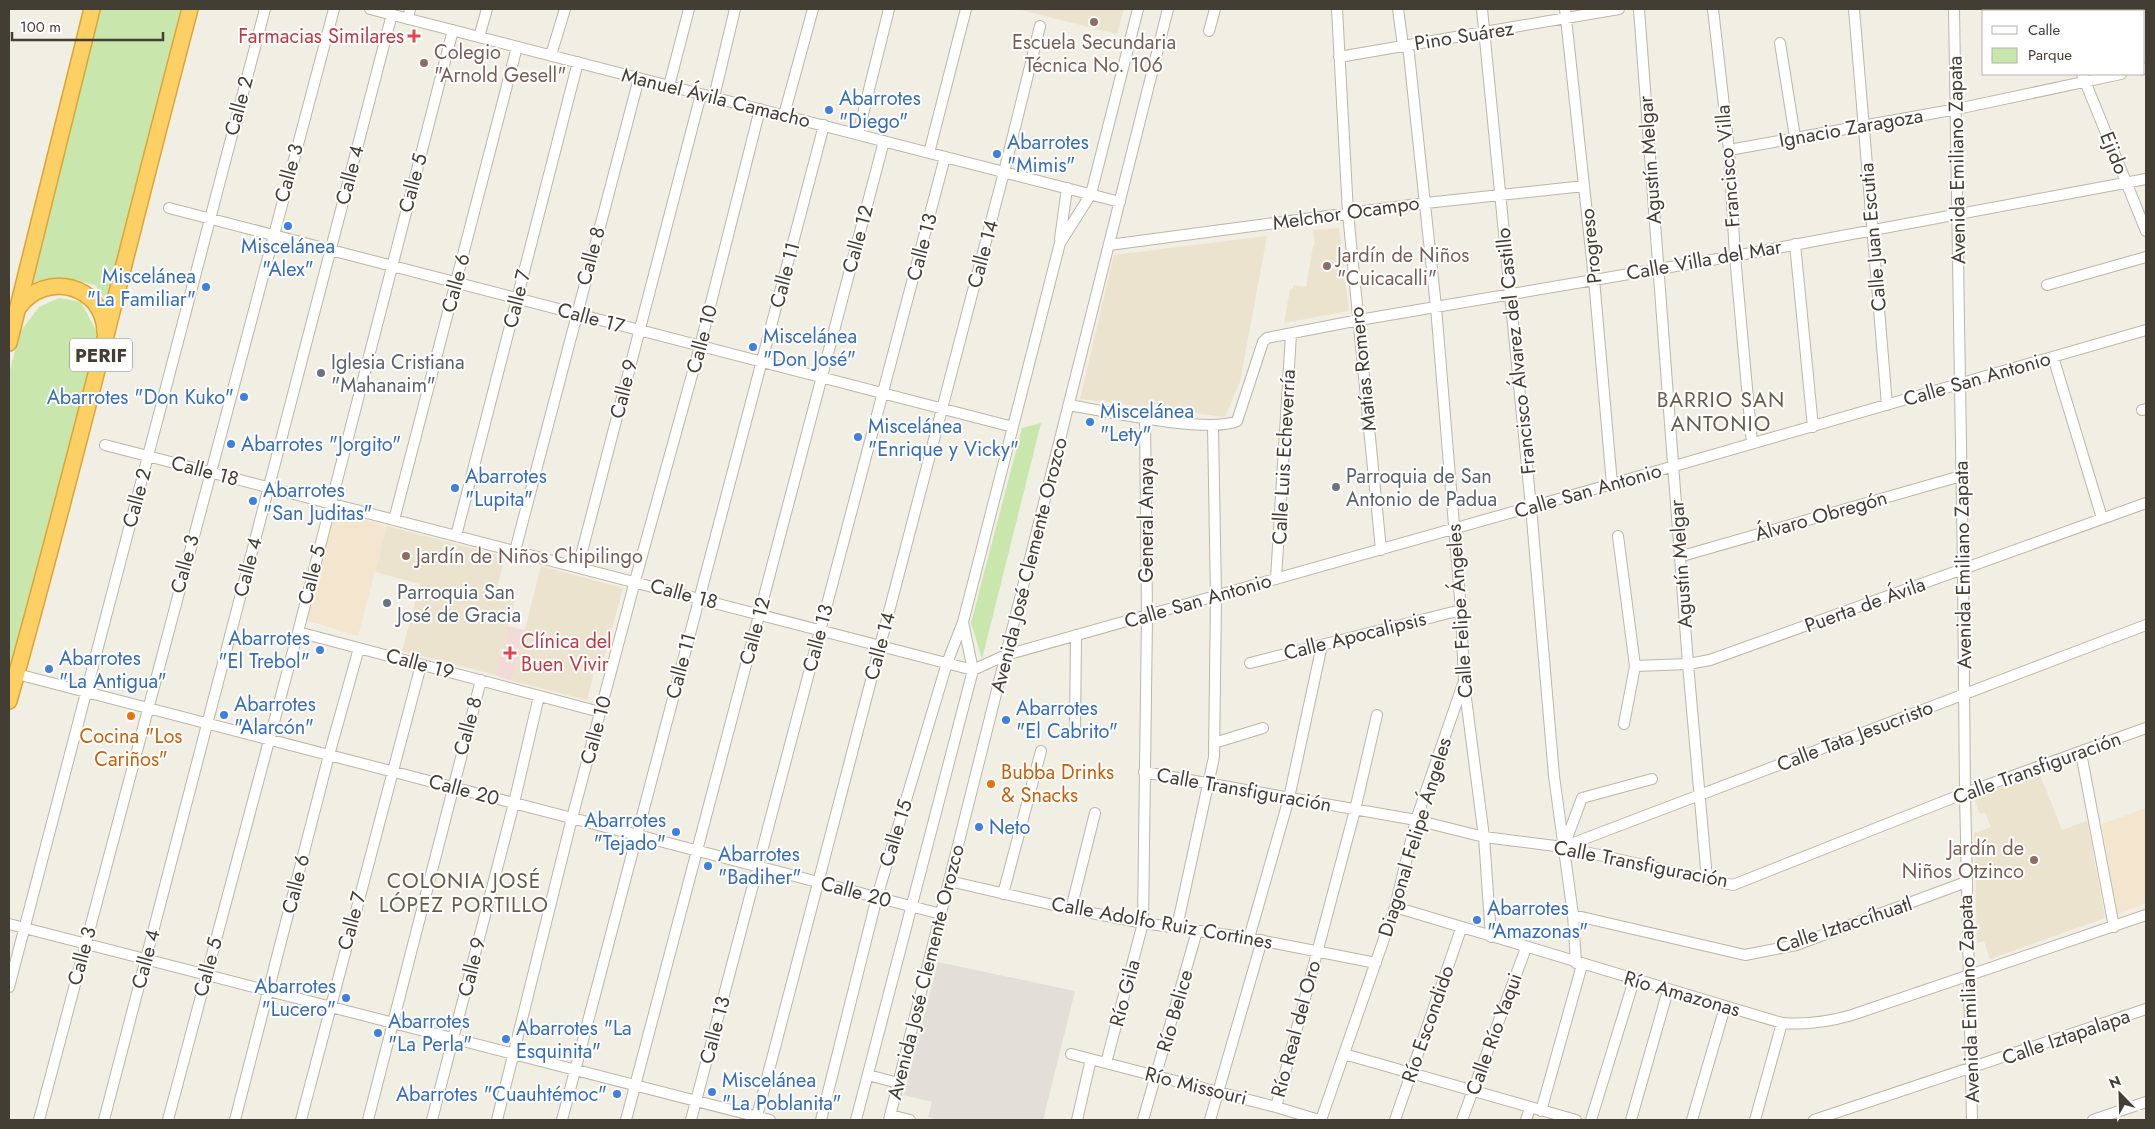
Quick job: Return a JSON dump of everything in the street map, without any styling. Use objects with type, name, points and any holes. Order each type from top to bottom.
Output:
[{"type":"highway","points":[[9,344],[92,9]]},
{"type":"highway","name":"PERIF","points":[[9,701],[80,439],[142,190],[190,9]]},
{"type":"highway","points":[[18,308],[29,296],[44,288],[60,286],[76,289],[90,298],[100,311],[104,327],[104,343]]},
{"type":"street","name":"Calle 2","points":[[9,987],[264,9]]},
{"type":"street","name":"Calle 3","points":[[38,1120],[272,235],[334,9]]},
{"type":"street","name":"Manuel Ávila Camacho","points":[[370,9],[392,14],[409,14],[479,37],[1120,202]]},
{"type":"street","points":[[479,37],[487,9]]},
{"type":"street","points":[[551,55],[565,9]]},
{"type":"street","points":[[669,86],[689,9]]},
{"type":"street","points":[[714,97],[735,9]]},
{"type":"street","points":[[784,115],[812,9]]},
{"type":"street","points":[[858,134],[889,9]]},
{"type":"street","points":[[929,153],[966,9]]},
{"type":"street","points":[[1060,244],[1092,194],[1138,9]]},
{"type":"street","name":"Avenida José Clemente Orozco","points":[[889,1118],[1168,9]]},
{"type":"street","points":[[1209,30],[1215,9]]},
{"type":"street","name":"Matías Romero","points":[[1337,9],[1348,213],[1381,550]]},
{"type":"street","name":"Calle Felipe Ángeles","points":[[1398,9],[1405,45],[1426,202],[1461,610],[1464,683],[1484,838],[1491,937]]},
{"type":"street","name":"Francisco Álvarez del Castillo","points":[[1482,9],[1531,507],[1554,776],[1579,964],[1541,1111]]},
{"type":"street","name":"Pino Suárez","points":[[1340,57],[1485,33],[1565,13],[1619,9]]},
{"type":"street","name":"Agustín Melgar","points":[[1639,9],[1673,466],[1682,556],[1688,664],[1707,879]]},
{"type":"street","name":"Francisco Villa","points":[[1713,9],[1729,150],[1735,256],[1752,443]]},
{"type":"street","name":"Calle Juan Escutia","points":[[1854,9],[1887,405]]},
{"type":"street","name":"Avenida Emiliano Zapata","points":[[1954,9],[1963,570],[1964,794],[1972,1120]]},
{"type":"street","name":"Progreso","points":[[1565,13],[1594,280],[1612,484]]},
{"type":"street","name":"Calle 4","points":[[104,1120],[392,14]]},
{"type":"street","name":"Calle 14","points":[[757,1119],[1004,172],[1040,26]]},
{"type":"street","name":"Calle 5","points":[[168,1120],[298,632],[453,30]]},
{"type":"street","points":[[1780,43],[1795,137]]},
{"type":"street","name":"Calle 6","points":[[394,520],[517,46]]},
{"type":"street","name":"Calle 7","points":[[456,536],[578,62]]},
{"type":"street","name":"Ignacio Zaragoza","points":[[1729,150],[1957,109],[2084,78],[2112,75]]},
{"type":"street","name":"Calle 8","points":[[515,551],[639,78]]},
{"type":"street","name":"Ejido","points":[[2084,78],[2146,231]]},
{"type":"street","name":"Calle 9","points":[[578,567],[701,94]]},
{"type":"street","name":"Calle 10","points":[[497,1120],[572,818],[700,346],[760,109]]},
{"type":"street","name":"Calle 11","points":[[562,1120],[824,125]]},
{"type":"street","name":"Calle 12","points":[[626,1120],[884,141]]},
{"type":"street","name":"Calle 13","points":[[692,1120],[945,157]]},
{"type":"street","name":"Calle Villa del Mar","points":[[1213,426],[1228,425],[1237,421],[1263,342],[1267,338],[1510,293],[1735,256],[2146,179]]},
{"type":"street","name":"Melchor Ocampo","points":[[1109,245],[1426,202],[1584,186]]},
{"type":"street","points":[[1060,244],[1068,188]]},
{"type":"street","name":"Calle 17","points":[[169,208],[1013,427]]},
{"type":"street","name":"Avenida José Clemente Orozco","points":[[856,1120],[973,670],[963,622],[1060,244]]},
{"type":"street","points":[[1795,244],[1813,427]]},
{"type":"street","points":[[2046,285],[2146,256]]},
{"type":"street","name":"Calle San Antonio","points":[[973,670],[1006,655],[1147,617],[1960,385],[2146,330]]},
{"type":"street","name":"Calle Luis Echeverría","points":[[1276,579],[1291,334]]},
{"type":"street","points":[[2053,358],[2102,518]]},
{"type":"street","points":[[1069,405],[1145,418],[1213,426],[1216,597],[1214,757],[1177,927]]},
{"type":"street","name":"General Anaya","points":[[1143,923],[1147,617],[1145,418]]},
{"type":"street","name":"Calle 18","points":[[105,445],[973,670]]},
{"type":"street","name":"Álvaro Obregón","points":[[1682,556],[1961,476]]},
{"type":"street","name":"Puerta de Ávila","points":[[1635,666],[1688,664],[1710,660],[2146,503]]},
{"type":"street","points":[[1618,536],[1635,666],[1624,724]]},
{"type":"street","name":"Calle Apocalipsis","points":[[1250,663],[1461,610]]},
{"type":"street","name":"Calle 15","points":[[820,1120],[877,897],[947,663],[963,622]]},
{"type":"street","name":"Calle Tata Jesucristo","points":[[1563,847],[2146,625]]},
{"type":"street","name":"Calle 19","points":[[298,632],[600,712]]},
{"type":"street","points":[[1075,732],[1076,635]]},
{"type":"street","points":[[1249,938],[1289,798],[1320,663],[1322,645]]},
{"type":"street","name":"Calle 6","points":[[235,1120],[329,755],[359,648]]},
{"type":"street","name":"Calle 7","points":[[301,1120],[391,771],[421,665]]},
{"type":"street","name":"Calle 20","points":[[17,674],[941,914]]},
{"type":"street","name":"Calle 8","points":[[368,1120],[481,680]]},
{"type":"street","name":"Diagonal Felipe Ángeles","points":[[1320,1120],[1395,907],[1416,820],[1464,683]]},
{"type":"street","name":"Calle 9","points":[[432,1120],[514,803],[539,696]]},
{"type":"street","name":"Río Real del Oro","points":[[1276,1106],[1355,810],[1377,715]]},
{"type":"street","points":[[1214,743],[1263,728]]},
{"type":"street","name":"Calle Transfiguración","points":[[1144,772],[1416,820],[1484,838],[1563,847],[1733,884],[1964,794],[2146,728]]},
{"type":"street","points":[[1003,894],[1041,751]]},
{"type":"street","points":[[2081,753],[2114,927]]},
{"type":"street","points":[[1563,847],[1582,798],[1652,779]]},
{"type":"street","points":[[1071,909],[1095,813]]},
{"type":"street","name":"Calle Adolfo Ruiz Cortines","points":[[949,881],[1071,909],[1143,923],[1262,940],[1376,963]]},
{"type":"street","name":"Calle Iztaccíhuatl","points":[[1573,915],[1744,954],[1796,944],[1966,882]]},
{"type":"street","name":"Río Amazonas","points":[[1395,907],[1461,929],[1725,1007],[1782,1023],[1803,1025],[1826,1022],[1942,986],[2146,915]]},
{"type":"street","name":"Río Gila","points":[[1106,1063],[1143,923]]},
{"type":"street","points":[[9,924],[696,1101],[757,1119],[770,1120]]},
{"type":"street","name":"Río Escondido","points":[[1395,1120],[1461,929]]},
{"type":"street","name":"Río Belice","points":[[1143,1120],[1197,931]]},
{"type":"street","points":[[1210,1120],[1262,940]]},
{"type":"street","name":"Calle Río Yaqui","points":[[1462,1120],[1526,948]]},
{"type":"street","points":[[1591,1120],[1634,980]]},
{"type":"street","points":[[1631,1120],[1668,990]]},
{"type":"street","points":[[1692,1120],[1725,1007]]},
{"type":"street","name":"Calle Iztapalapa","points":[[1814,1120],[2146,1010]]},
{"type":"street","points":[[1755,1120],[1782,1023]]},
{"type":"street","name":"Río Missouri","points":[[1071,1054],[1276,1106],[1320,1120]]},
{"type":"street","points":[[1344,1054],[1576,1120]]},
{"type":"street","points":[[1077,1120],[1091,1059]]},
{"type":"street","points":[[868,1075],[898,1083]]},
{"type":"street","points":[[2093,1120],[2146,1102]]},
{"type":"street","points":[[1526,1120],[1530,1108]]},
{"type":"street","points":[[889,1118],[910,1120]]},
{"type":"shaded area","name":"Escuela Secundaria Técnica No. 106","points":[[1017,9],[1124,9],[1117,34]]},
{"type":"shaded area","name":"Jardín de Niños \"Cuicacalli\"","points":[[1339,228],[1349,311],[1284,323],[1290,289],[1293,288],[1293,285],[1306,287],[1313,246],[1315,245],[1313,230]]},
{"type":"shaded area","points":[[1267,236],[1240,382],[1225,417],[1080,399],[1114,255]]},
{"type":"shaded area","points":[[333,512],[387,526],[358,636],[305,620]]},
{"type":"shaded area","points":[[387,526],[505,557],[497,587],[517,592],[495,675],[402,651],[420,584],[375,572]]},
{"type":"shaded area","points":[[541,566],[623,588],[604,658],[598,657],[587,700],[512,681]]},
{"type":"shaded area","name":"Clínica del Buen Vivir","points":[[508,626],[525,630],[512,681],[495,675]]},
{"type":"shaded area","points":[[2039,772],[2062,830],[2087,821],[2105,918],[1990,959],[1984,941],[1977,943],[1974,833],[1991,827],[1985,812],[1980,814],[1974,798]]},
{"type":"shaded area","points":[[2146,808],[2146,903],[2117,914],[2102,824]]},
{"type":"shaded area","points":[[938,962],[1075,991],[1043,1120],[939,1120],[928,1117],[932,1102],[904,1095]]},
{"type":"green space","points":[[100,9],[185,9],[112,309],[95,285],[76,280],[53,279],[37,287],[29,295]]},
{"type":"green space","points":[[59,298],[81,302],[101,340],[9,710],[9,374],[20,332],[39,307]]},
{"type":"green space","points":[[1041,423],[982,659],[971,623],[1022,428]]},
{"type":"place","name":"Escuela Secundaria Técnica No. 106","points":[[1094,22]]},
{"type":"place","name":"Farmacias Similares","points":[[414,36]]},
{"type":"place","name":"Colegio \"Arnold Gesell\"","points":[[424,63]]},
{"type":"place","name":"Abarrotes \"Diego\"","points":[[829,110]]},
{"type":"place","name":"Abarrotes \"Mimis\"","points":[[997,154]]},
{"type":"place","name":"Miscelánea \"Alex\"","points":[[288,226]]},
{"type":"place","name":"Jardín de Niños \"Cuicacalli\"","points":[[1327,266]]},
{"type":"place","name":"Miscelánea \"La Familiar\"","points":[[206,287]]},
{"type":"place","name":"Miscelánea \"Don José\"","points":[[753,347]]},
{"type":"place","name":"Iglesia Cristiana \"Mahanaim\"","points":[[321,373]]},
{"type":"place","name":"Abarrotes \"Don Kuko\"","points":[[244,397]]},
{"type":"place","name":"Miscelánea \"Lety\"","points":[[1090,422]]},
{"type":"place","name":"Miscelánea \"Enrique y Vicky\"","points":[[858,437]]},
{"type":"place","name":"Abarrotes \"Jorgito\"","points":[[231,444]]},
{"type":"place","name":"Parroquia de San Antonio de Padua","points":[[1336,487]]},
{"type":"place","name":"Abarrotes \"Lupita\"","points":[[455,488]]},
{"type":"place","name":"Abarrotes \"San Juditas\"","points":[[253,501]]},
{"type":"place","name":"Jardín de Niños Chipilingo","points":[[406,556]]},
{"type":"place","name":"Parroquia San José de Gracia","points":[[387,603]]},
{"type":"place","name":"Abarrotes \"El Trebol\"","points":[[320,650]]},
{"type":"place","name":"Clínica del Buen Vivir","points":[[510,653]]},
{"type":"place","name":"Abarrotes \"La Antigua\"","points":[[49,669]]},
{"type":"place","name":"Abarrotes \"Alarcón\"","points":[[224,715]]},
{"type":"place","name":"Cocina \"Los Cariños\"","points":[[131,716]]},
{"type":"place","name":"Abarrotes \"El Cabrito\"","points":[[1006,720]]},
{"type":"place","name":"Bubba Drinks & Snacks","points":[[991,784]]},
{"type":"place","name":"Neto","points":[[979,827]]},
{"type":"place","name":"Abarrotes \"Tejado\"","points":[[676,832]]},
{"type":"place","name":"Jardín de Niños Otzinco","points":[[2034,860]]},
{"type":"place","name":"Abarrotes \"Badiher\"","points":[[708,866]]},
{"type":"place","name":"Abarrotes \"Amazonas\"","points":[[1477,920]]},
{"type":"place","name":"Abarrotes \"Lucero\"","points":[[346,998]]},
{"type":"place","name":"Abarrotes \"La Perla\"","points":[[378,1033]]},
{"type":"place","name":"Abarrotes \"La Esquinita\"","points":[[506,1039]]},
{"type":"place","name":"Miscelánea \"La Poblanita\"","points":[[712,1092]]},
{"type":"place","name":"Abarrotes \"Cuauhtémoc\"","points":[[617,1094]]},
{"type":"district","name":"BARRIO SAN ANTONIO","points":[[1721,412]]},
{"type":"district","name":"COLONIA JOSÉ LÓPEZ PORTILLO","points":[[464,893]]}]
